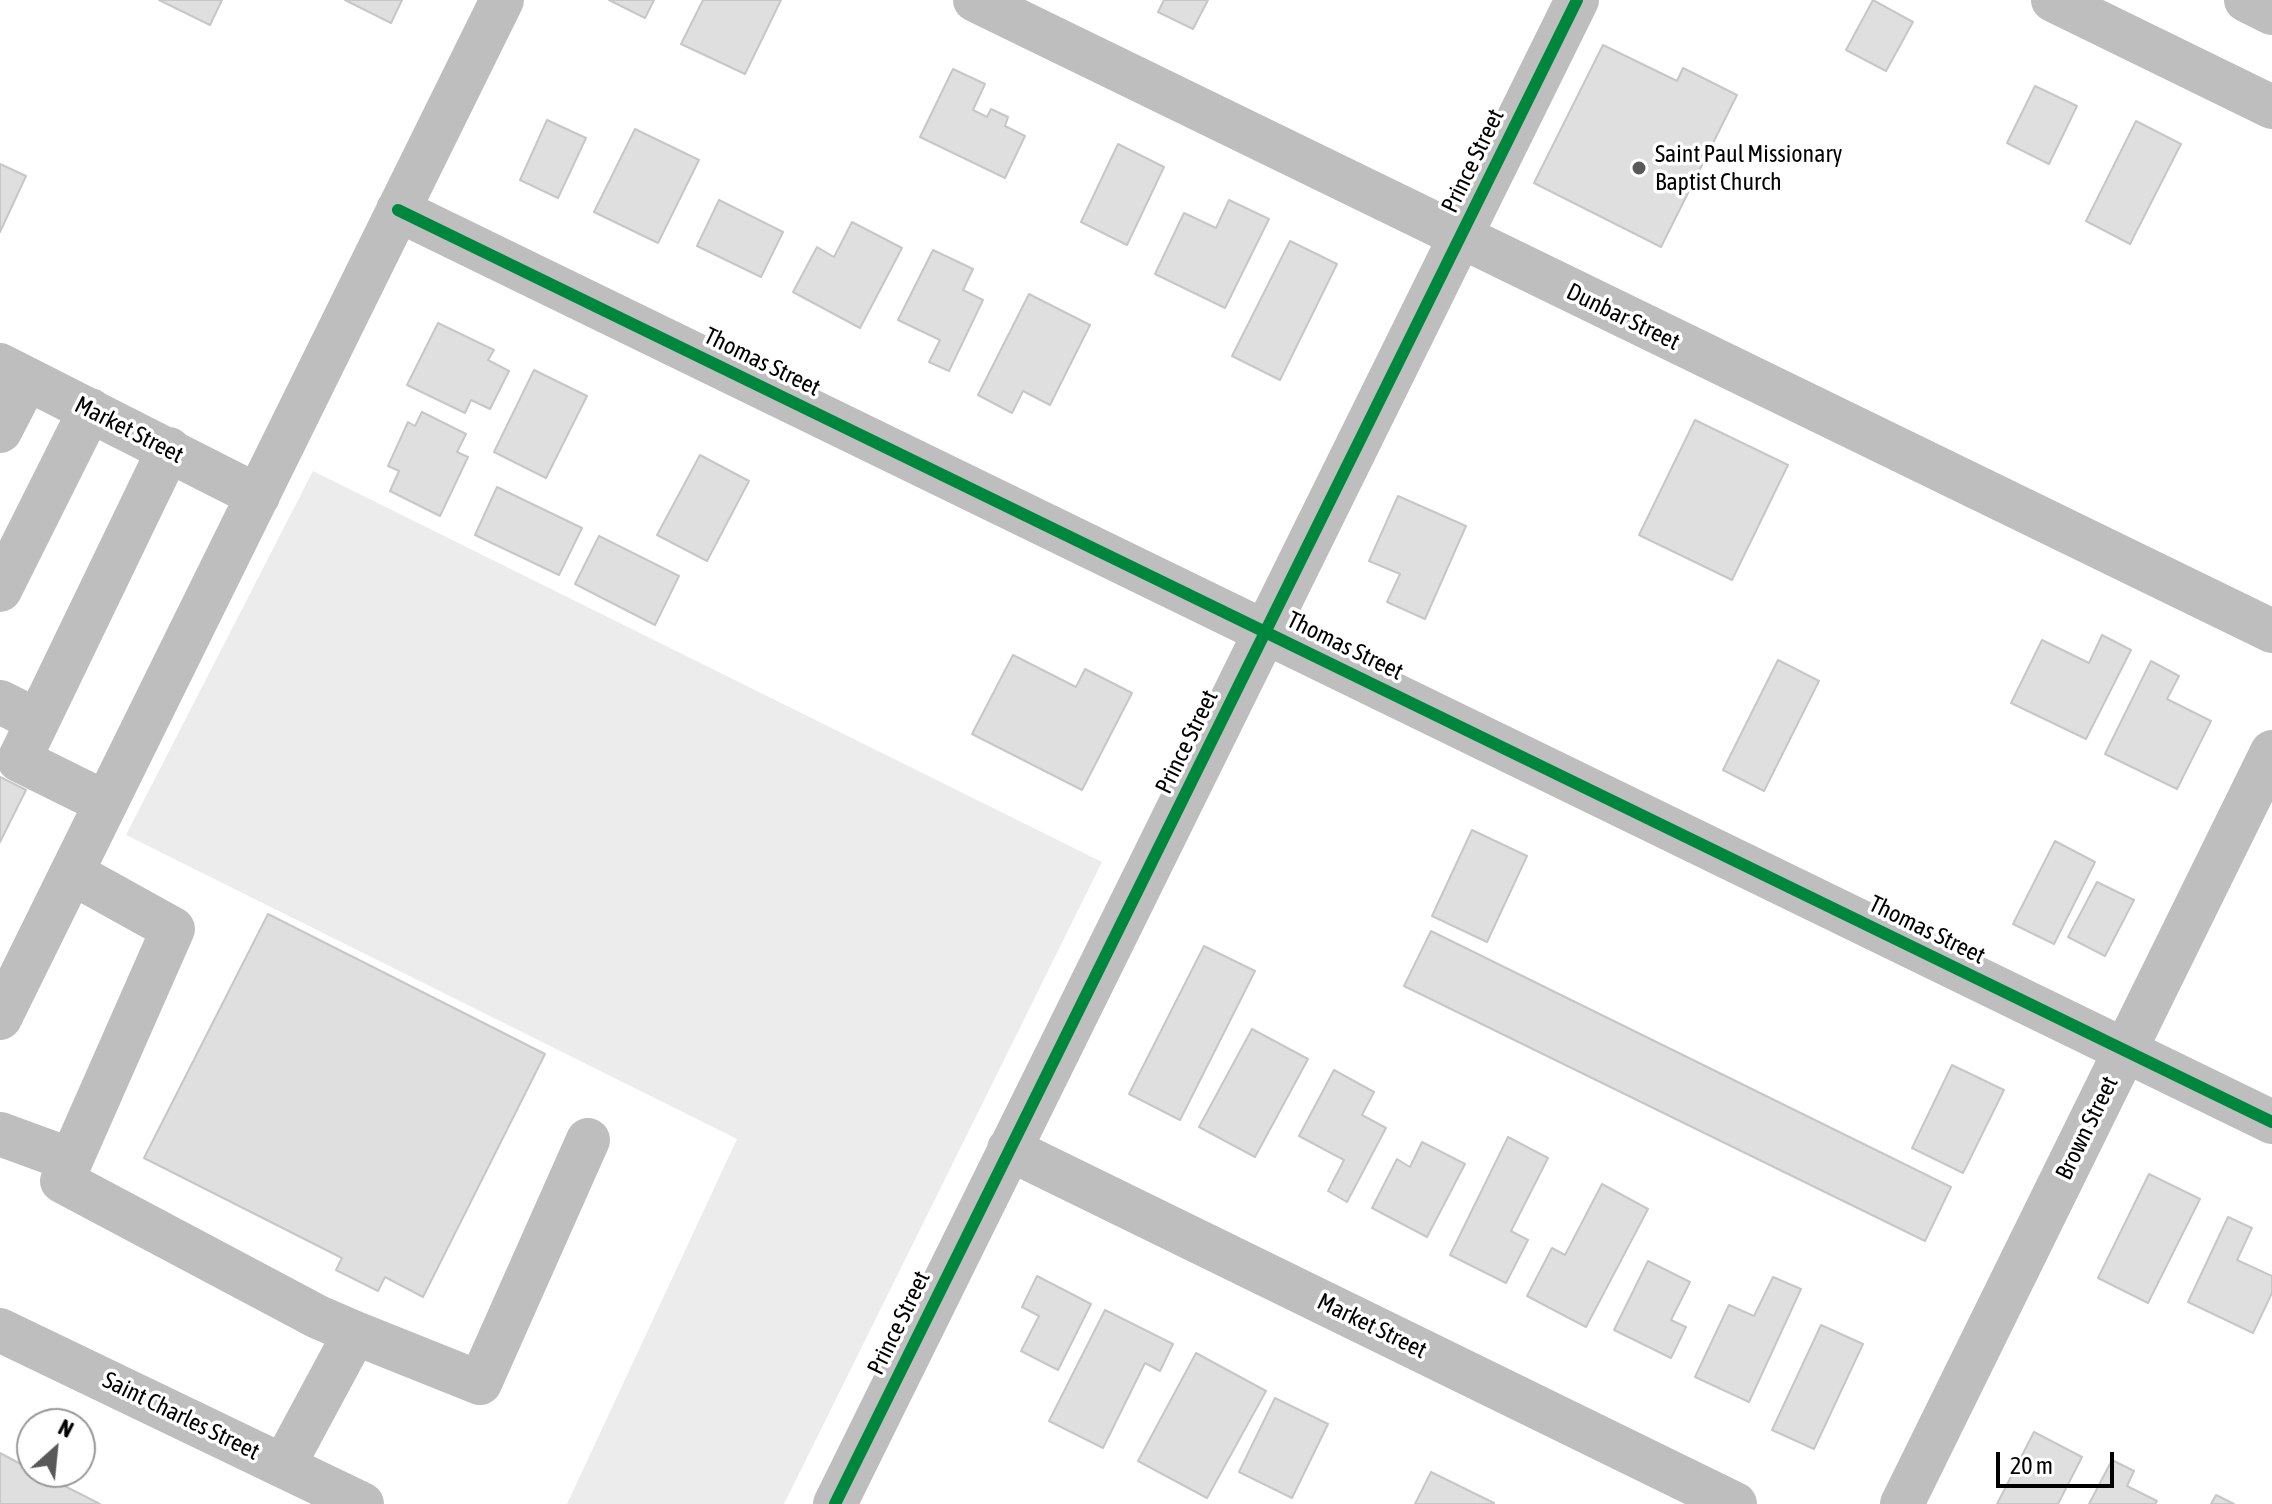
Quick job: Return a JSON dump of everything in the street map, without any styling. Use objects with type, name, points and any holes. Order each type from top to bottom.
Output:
[{"type":"street","points":[[0,1018],[502,0]]},
{"type":"street","name":"Dunbar Street","points":[[975,0],[2272,631]]},
{"type":"street","name":"Prince Street","points":[[835,1504],[1577,0]]},
{"type":"street","points":[[2053,0],[2272,107]]},
{"type":"street","points":[[2246,0],[2272,13]]},
{"type":"street","name":"Thomas Street","points":[[398,210],[2272,1122]]},
{"type":"street","points":[[0,431],[13,372]]},
{"type":"street","name":"Market Street","points":[[13,372],[258,496]]},
{"type":"street","points":[[0,590],[90,410]]},
{"type":"street","points":[[106,803],[19,760],[169,449]]},
{"type":"street","points":[[0,702],[38,721]]},
{"type":"street","name":"Brown Street","points":[[1902,1504],[2272,752]]},
{"type":"street","points":[[72,873],[173,929],[62,1181],[318,1317],[480,1383],[588,1140]]},
{"type":"street","points":[[0,1134],[71,1160]]},
{"type":"street","name":"Market Street","points":[[1009,1149],[1735,1504]]},
{"type":"street","name":"Saint Charles Street","points":[[0,1330],[362,1504]]},
{"type":"street","points":[[284,1465],[355,1333]]},
{"type":"shaded area","points":[[313,471],[1102,862],[784,1504],[567,1504],[737,1139],[126,835]]},
{"type":"building","points":[[159,0],[222,0],[210,25]]},
{"type":"building","points":[[345,0],[402,0],[391,23]]},
{"type":"building","points":[[609,0],[654,0],[645,18]]},
{"type":"building","points":[[703,0],[781,0],[745,74],[681,44]]},
{"type":"building","points":[[1164,0],[1208,0],[1193,29],[1158,12]]},
{"type":"building","points":[[1873,0],[1913,22],[1886,71],[1846,50]]},
{"type":"building","points":[[1603,45],[1677,81],[1683,68],[1737,95],[1661,247],[1534,183]]},
{"type":"building","points":[[953,69],[985,84],[973,110],[987,117],[991,109],[1008,117],[1005,126],[1025,136],[1005,178],[920,137]]},
{"type":"building","points":[[2035,86],[2077,106],[2049,164],[2007,143]]},
{"type":"building","points":[[547,120],[586,138],[558,198],[520,180]]},
{"type":"building","points":[[2136,121],[2181,144],[2130,244],[2086,221]]},
{"type":"building","points":[[635,129],[699,160],[658,243],[594,212]]},
{"type":"building","points":[[1118,144],[1164,167],[1127,245],[1081,222]]},
{"type":"building","points":[[0,164],[26,176],[0,232]]},
{"type":"building","points":[[719,200],[783,232],[761,277],[697,246]]},
{"type":"building","points":[[1229,200],[1269,219],[1225,308],[1155,274],[1184,213],[1216,228]]},
{"type":"building","points":[[852,222],[902,248],[860,328],[793,292],[817,247],[834,257]]},
{"type":"building","points":[[1290,241],[1337,264],[1280,380],[1232,356]]},
{"type":"building","points":[[933,250],[973,269],[963,290],[983,300],[949,371],[929,362],[940,340],[898,320]]},
{"type":"building","points":[[1029,294],[1090,325],[1050,405],[1023,391],[1012,413],[978,395]]},
{"type":"building","points":[[438,323],[494,350],[488,360],[509,371],[490,409],[471,400],[465,413],[407,385]]},
{"type":"building","points":[[534,370],[587,396],[546,478],[494,452]]},
{"type":"building","points":[[422,412],[466,434],[457,452],[468,457],[440,516],[390,491],[399,471],[388,466],[408,422],[415,426]]},
{"type":"building","points":[[1695,420],[1788,465],[1732,580],[1639,535]]},
{"type":"building","points":[[700,455],[749,481],[707,561],[657,535]]},
{"type":"building","points":[[497,487],[582,528],[559,575],[475,535]]},
{"type":"building","points":[[1398,496],[1466,526],[1425,619],[1387,602],[1400,574],[1369,561]]},
{"type":"building","points":[[599,536],[679,576],[655,625],[575,584]]},
{"type":"building","points":[[2102,635],[2131,650],[2086,739],[2011,703],[2042,640],[2089,663]]},
{"type":"building","points":[[1013,655],[1076,687],[1085,669],[1132,693],[1082,790],[972,734]]},
{"type":"building","points":[[1778,660],[1819,681],[1764,791],[1723,770]]},
{"type":"building","points":[[2151,661],[2179,676],[2167,699],[2211,721],[2177,789],[2105,754]]},
{"type":"building","points":[[0,777],[26,790],[0,842]]},
{"type":"building","points":[[1472,830],[1527,856],[1487,942],[1432,916]]},
{"type":"building","points":[[2055,841],[2095,862],[2054,944],[2013,924]]},
{"type":"building","points":[[2097,882],[2134,900],[2105,956],[2068,937]]},
{"type":"building","points":[[268,914],[545,1054],[423,1297],[385,1277],[378,1291],[336,1270],[342,1258],[144,1158]]},
{"type":"building","points":[[1431,931],[1951,1187],[1925,1241],[1404,986]]},
{"type":"building","points":[[1204,946],[1255,971],[1180,1120],[1129,1094]]},
{"type":"building","points":[[1252,1029],[1308,1059],[1255,1157],[1199,1127]]},
{"type":"building","points":[[1952,1065],[2004,1090],[1963,1173],[1912,1148]]},
{"type":"building","points":[[1334,1070],[1374,1092],[1362,1115],[1386,1128],[1347,1202],[1328,1191],[1344,1160],[1299,1136]]},
{"type":"building","points":[[1508,1137],[1548,1158],[1511,1231],[1528,1240],[1506,1283],[1450,1255]]},
{"type":"building","points":[[1422,1142],[1465,1164],[1427,1237],[1372,1208],[1397,1159],[1410,1167]]},
{"type":"building","points":[[2149,1174],[2200,1199],[2148,1303],[2098,1278]]},
{"type":"building","points":[[1602,1184],[1648,1209],[1586,1327],[1527,1296],[1552,1248],[1565,1255]]},
{"type":"building","points":[[2228,1217],[2252,1228],[2237,1260],[2272,1276],[2272,1293],[2253,1333],[2188,1302]]},
{"type":"building","points":[[1648,1261],[1690,1282],[1671,1320],[1686,1327],[1671,1358],[1614,1330]]},
{"type":"building","points":[[1037,1276],[1091,1304],[1058,1370],[1021,1351],[1039,1316],[1022,1307]]},
{"type":"building","points":[[1773,1277],[1801,1289],[1749,1402],[1695,1377],[1729,1305],[1754,1316]]},
{"type":"building","points":[[1105,1310],[1173,1344],[1160,1371],[1145,1363],[1103,1448],[1049,1421]]},
{"type":"building","points":[[1821,1325],[1863,1344],[1814,1449],[1772,1430]]},
{"type":"building","points":[[1196,1353],[1266,1391],[1207,1498],[1138,1461]]},
{"type":"building","points":[[1275,1398],[1328,1424],[1292,1498],[1239,1472]]},
{"type":"building","points":[[2034,1432],[2082,1457],[2058,1504],[1997,1504]]},
{"type":"building","points":[[0,1453],[16,1462],[16,1488],[68,1488],[100,1504],[0,1504]]},
{"type":"building","points":[[2112,1460],[2134,1471],[2127,1486],[2157,1501],[2155,1504],[2089,1504]]},
{"type":"building","points":[[1431,1472],[1494,1503],[1494,1504],[1415,1504]]},
{"type":"building","points":[[2216,1495],[2234,1504],[2211,1504]]},
{"type":"cycle path","points":[[835,1504],[1577,0]]},
{"type":"cycle path","points":[[398,210],[2272,1122]]},
{"type":"place","name":"Saint Paul Missionary Baptist Church","points":[[1639,168]]}]
